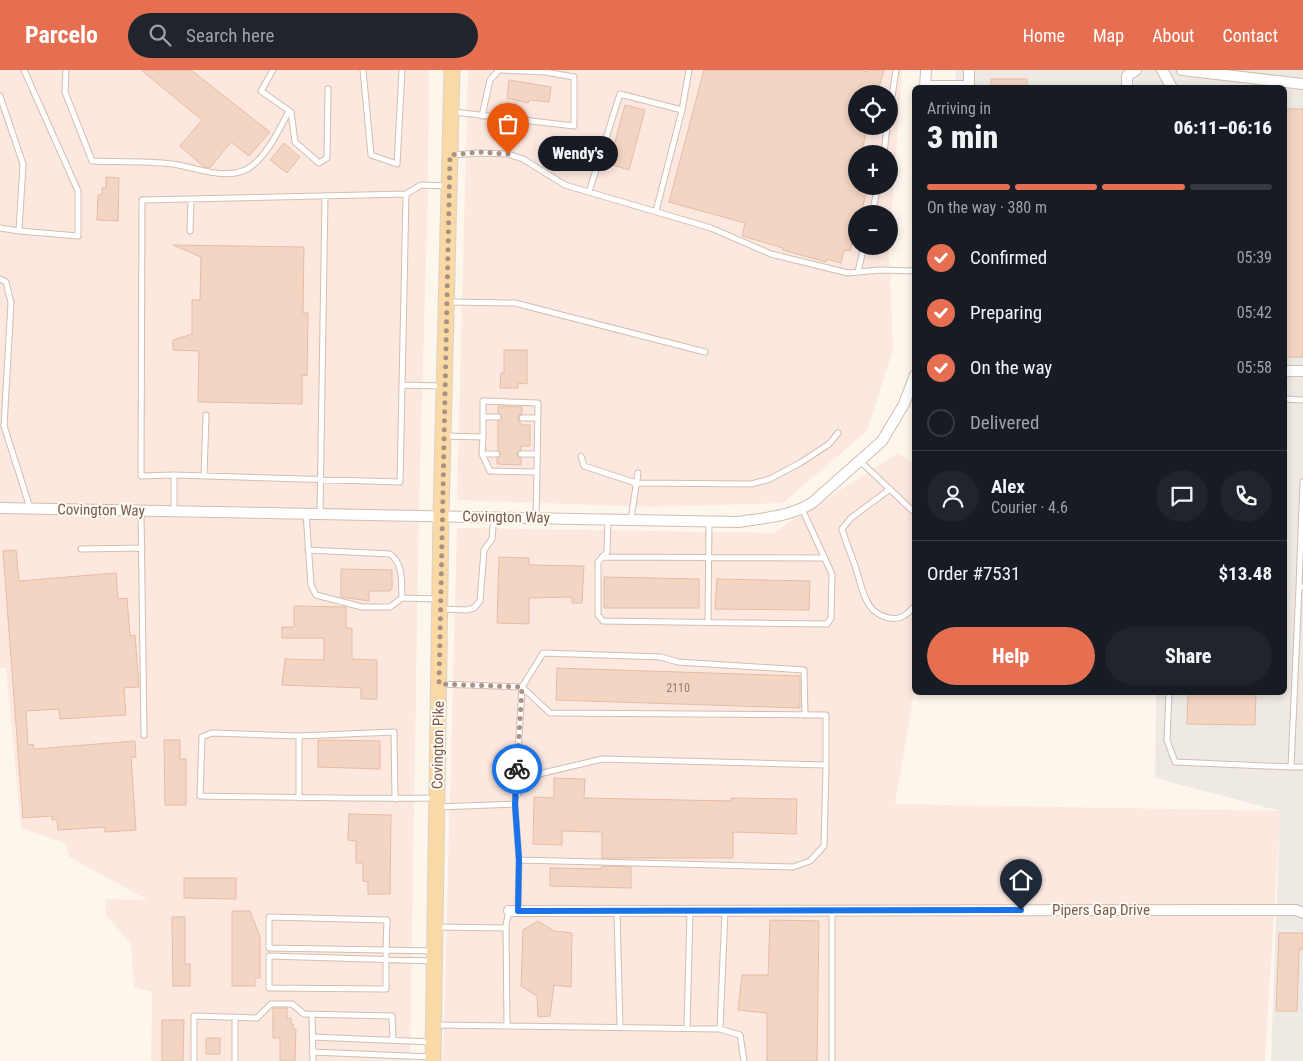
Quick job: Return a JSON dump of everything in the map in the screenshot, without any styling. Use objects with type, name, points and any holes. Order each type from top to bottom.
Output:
[{"type":"main road","name":"Covington Pike","points":[[433,1053],[441,515],[452,70]]},
{"type":"street","points":[[925,85],[926,70]]},
{"type":"street","points":[[969,85],[970,70]]},
{"type":"street","points":[[1127,85],[1127,76],[1136,70]]},
{"type":"street","points":[[1162,70],[1170,85]]},
{"type":"street","points":[[1182,70],[1303,84]]},
{"type":"street","points":[[1287,371],[1303,372]]},
{"type":"street","name":"Covington Way","points":[[0,508],[746,521],[779,516],[802,509],[882,442],[904,404],[912,384]]},
{"type":"street","name":"Pipers Gap Drive","points":[[514,911],[1296,910],[1303,913]]},
{"type":"lane","points":[[0,228],[78,236],[78,191],[24,70]]},
{"type":"lane","points":[[66,70],[65,92],[92,160],[173,164],[214,173],[233,173],[252,166],[267,150],[289,111]]},
{"type":"lane","points":[[273,70],[261,90],[291,112],[295,142],[318,163],[327,158],[328,89]]},
{"type":"lane","points":[[363,70],[370,155],[397,164],[402,70]]},
{"type":"lane","points":[[450,112],[482,116],[574,126],[574,77],[544,72],[500,70],[490,80],[482,116]]},
{"type":"lane","points":[[656,211],[682,110],[689,70]]},
{"type":"lane","points":[[894,85],[896,70]]},
{"type":"lane","points":[[589,192],[620,94],[682,110]]},
{"type":"lane","points":[[0,96],[23,164],[19,230]]},
{"type":"lane","points":[[450,155],[479,152],[508,154],[523,159],[565,185],[712,228],[771,254],[848,273],[912,271]]},
{"type":"lane","points":[[406,194],[400,482],[174,475],[140,476],[142,200],[406,194],[421,186],[449,186]]},
{"type":"lane","points":[[320,513],[325,196]]},
{"type":"lane","points":[[190,199],[190,232]]},
{"type":"lane","points":[[858,272],[862,255]]},
{"type":"lane","points":[[0,279],[6,282],[12,303],[4,426],[30,509]]},
{"type":"lane","points":[[446,302],[515,303],[705,352]]},
{"type":"lane","points":[[402,385],[444,386]]},
{"type":"lane","points":[[1287,399],[1303,400]]},
{"type":"lane","points":[[536,518],[537,472],[537,454],[538,418],[538,403],[483,401],[482,454],[490,471],[537,472]]},
{"type":"lane","points":[[204,476],[206,415]]},
{"type":"lane","points":[[483,417],[498,417]]},
{"type":"lane","points":[[522,418],[538,418]]},
{"type":"lane","points":[[581,456],[584,466],[636,483],[751,484],[770,479],[800,463],[829,444],[838,432]]},
{"type":"lane","points":[[0,438],[6,435]]},
{"type":"lane","points":[[443,436],[482,437]]},
{"type":"lane","points":[[482,454],[498,454]]},
{"type":"lane","points":[[521,454],[537,454]]},
{"type":"lane","points":[[860,461],[912,510]]},
{"type":"lane","points":[[631,519],[638,473]]},
{"type":"lane","points":[[174,475],[174,511]]},
{"type":"lane","points":[[1291,767],[1301,587],[1303,482]]},
{"type":"lane","points":[[890,489],[851,518],[842,529],[861,589],[870,609],[877,614],[896,619],[904,617],[912,609]]},
{"type":"lane","points":[[608,519],[607,552],[598,562],[598,615],[603,621],[827,624],[831,618],[832,574],[802,509]]},
{"type":"lane","points":[[141,510],[144,735]]},
{"type":"lane","points":[[306,513],[311,585],[316,595],[362,607],[390,607],[402,598],[466,610],[474,608],[480,601],[484,550],[492,539],[494,516]]},
{"type":"lane","points":[[708,622],[710,521]]},
{"type":"lane","points":[[81,549],[142,548]]},
{"type":"lane","points":[[308,550],[390,554],[397,558],[400,566],[402,598]]},
{"type":"lane","points":[[602,557],[824,558]]},
{"type":"lane","points":[[507,1026],[506,928],[514,911],[519,860],[515,804],[522,687],[543,653],[661,657],[678,662],[804,670],[805,715]]},
{"type":"lane","points":[[439,684],[522,687],[550,714],[826,715],[824,846],[810,861],[793,867],[519,860]]},
{"type":"lane","points":[[1169,695],[1167,740],[1175,762],[1303,767]]},
{"type":"lane","points":[[395,799],[394,732],[299,736],[212,733],[202,737],[200,796],[395,799],[437,803],[515,804]]},
{"type":"lane","points":[[299,736],[299,798]]},
{"type":"lane","points":[[515,804],[521,784],[539,774],[602,759],[826,765]]},
{"type":"lane","points":[[617,910],[620,1028]]},
{"type":"lane","points":[[687,1028],[690,910]]},
{"type":"lane","points":[[720,1029],[725,910]]},
{"type":"lane","points":[[832,910],[832,1061]]},
{"type":"lane","points":[[269,917],[387,920],[386,989],[269,988],[269,948],[269,917]]},
{"type":"lane","points":[[435,926],[506,928]]},
{"type":"lane","points":[[269,948],[386,950],[434,956]]},
{"type":"lane","points":[[269,956],[386,959],[434,956]]},
{"type":"lane","points":[[194,1061],[194,1016],[256,1018],[271,1004],[292,1004],[304,1014],[312,1015],[392,1016],[393,1040]]},
{"type":"lane","points":[[312,1015],[313,1061]]},
{"type":"lane","points":[[235,1018],[235,1061]]},
{"type":"lane","points":[[433,1025],[720,1029],[740,1035],[744,1061]]},
{"type":"lane","points":[[312,1037],[393,1040],[433,1053]]},
{"type":"lane","points":[[312,1052],[389,1058],[433,1053]]},
{"type":"shaded area","points":[[0,70],[429,70],[428,190],[419,506],[410,1061],[151,1061],[152,992],[134,987],[131,944],[106,915],[105,899],[148,900],[69,857],[65,843],[21,828],[6,668],[0,668]]},
{"type":"shaded area","points":[[468,70],[902,70],[898,126],[898,85],[848,85],[848,135],[897,135],[897,145],[848,145],[848,195],[893,195],[892,205],[848,205],[848,255],[889,255],[893,350],[867,431],[783,503],[652,507],[457,500]]},
{"type":"shaded area","points":[[956,70],[1303,70],[1303,1061],[1271,1061],[1280,811],[1155,778],[1156,695],[1287,695],[1287,85],[955,85]]},
{"type":"shaded area","points":[[898,453],[912,463],[912,695],[914,695],[895,804],[1280,811],[1265,1061],[443,1061],[457,528],[773,533]]},
{"type":"building","points":[[141,70],[191,70],[270,132],[249,156],[231,142],[210,168],[204,167],[180,146],[202,120]]},
{"type":"building","points":[[704,70],[860,70],[868,72],[868,70],[884,70],[880,85],[848,85],[848,135],[866,135],[863,145],[848,145],[848,195],[866,195],[863,205],[848,205],[848,251],[844,250],[841,263],[827,259],[826,262],[742,236],[745,223],[669,202]]},
{"type":"building","points":[[991,79],[1027,79],[1027,85],[991,85]]},
{"type":"building","points":[[509,80],[551,87],[549,102],[529,100],[528,103],[507,98]]},
{"type":"building","points":[[625,105],[645,110],[629,170],[609,164]]},
{"type":"building","points":[[1287,109],[1303,109],[1303,357],[1287,357]]},
{"type":"building","points":[[284,143],[300,157],[287,173],[270,160]]},
{"type":"building","points":[[106,177],[119,178],[118,221],[97,220],[98,195],[102,195],[102,188],[106,188]]},
{"type":"building","points":[[173,245],[304,247],[303,313],[308,313],[307,376],[302,375],[302,404],[198,402],[199,351],[173,350],[173,340],[192,334],[192,300],[200,300],[201,257]]},
{"type":"building","points":[[504,350],[527,350],[527,384],[518,383],[518,388],[500,388],[501,373],[504,373]]},
{"type":"building","points":[[498,406],[522,407],[522,414],[519,415],[518,420],[522,425],[530,425],[530,446],[521,446],[521,450],[517,454],[521,458],[521,465],[497,464],[497,458],[501,454],[498,450],[498,421],[502,417],[498,413]]},
{"type":"building","points":[[16,550],[19,581],[116,573],[118,599],[127,598],[130,636],[135,635],[139,687],[124,688],[126,715],[60,719],[59,709],[26,711],[28,745],[33,744],[34,749],[135,741],[136,757],[131,757],[136,830],[105,832],[105,827],[58,830],[57,820],[52,820],[52,816],[23,818],[3,551]]},
{"type":"building","points":[[499,557],[529,558],[529,565],[584,566],[582,603],[572,603],[572,597],[529,598],[529,624],[497,623]]},
{"type":"building","points":[[341,569],[392,570],[392,588],[390,591],[369,591],[369,601],[341,597]]},
{"type":"building","points":[[604,577],[699,579],[699,608],[604,608]]},
{"type":"building","points":[[717,579],[810,581],[809,610],[715,609]]},
{"type":"building","points":[[294,606],[346,607],[346,628],[352,628],[352,659],[377,660],[377,699],[361,699],[361,688],[282,685],[285,659],[324,660],[324,638],[282,638],[282,627],[294,627]]},
{"type":"building","points":[[557,668],[800,676],[800,708],[556,700]]},
{"type":"building","points":[[1188,695],[1256,695],[1255,725],[1187,724]]},
{"type":"building","points":[[164,740],[180,740],[180,759],[186,759],[186,805],[165,805]]},
{"type":"building","points":[[318,740],[380,741],[380,769],[318,767]]},
{"type":"building","points":[[554,778],[585,779],[584,798],[731,801],[731,798],[797,799],[796,834],[733,832],[733,858],[602,858],[602,832],[562,831],[562,845],[533,844],[534,797],[554,798]]},
{"type":"building","points":[[349,814],[391,815],[390,894],[368,894],[368,882],[363,881],[363,863],[356,863],[356,841],[348,840]]},
{"type":"building","points":[[602,866],[631,867],[631,888],[550,886],[550,868],[601,869]]},
{"type":"building","points":[[184,878],[236,878],[236,899],[184,898]]},
{"type":"building","points":[[232,911],[250,911],[260,937],[260,978],[255,978],[255,986],[232,986]]},
{"type":"building","points":[[172,917],[185,917],[185,964],[190,964],[190,986],[173,986]]},
{"type":"building","points":[[770,920],[819,921],[817,1061],[767,1061],[767,1013],[738,1010],[742,975],[768,975]]},
{"type":"building","points":[[538,921],[554,931],[572,933],[571,987],[554,985],[550,1016],[538,1017],[537,996],[521,986],[523,930]]},
{"type":"building","points":[[1279,933],[1303,933],[1303,949],[1299,949],[1297,1011],[1276,1011]]},
{"type":"building","points":[[273,1008],[287,1008],[287,1018],[291,1018],[293,1029],[296,1029],[295,1061],[280,1061],[280,1038],[273,1038]]},
{"type":"building","points":[[162,1020],[184,1020],[183,1061],[162,1061]]},
{"type":"building","points":[[206,1038],[220,1038],[220,1054],[206,1054]]},
{"type":"way so far","points":[[508,154],[479,152],[450,155],[441,515],[439,684],[522,687],[517,769]]},
{"type":"place","name":"Wendy's","points":[[508,154]]},
{"type":"route","points":[[517,769],[515,804],[519,860],[518,911],[1021,910]]}]
